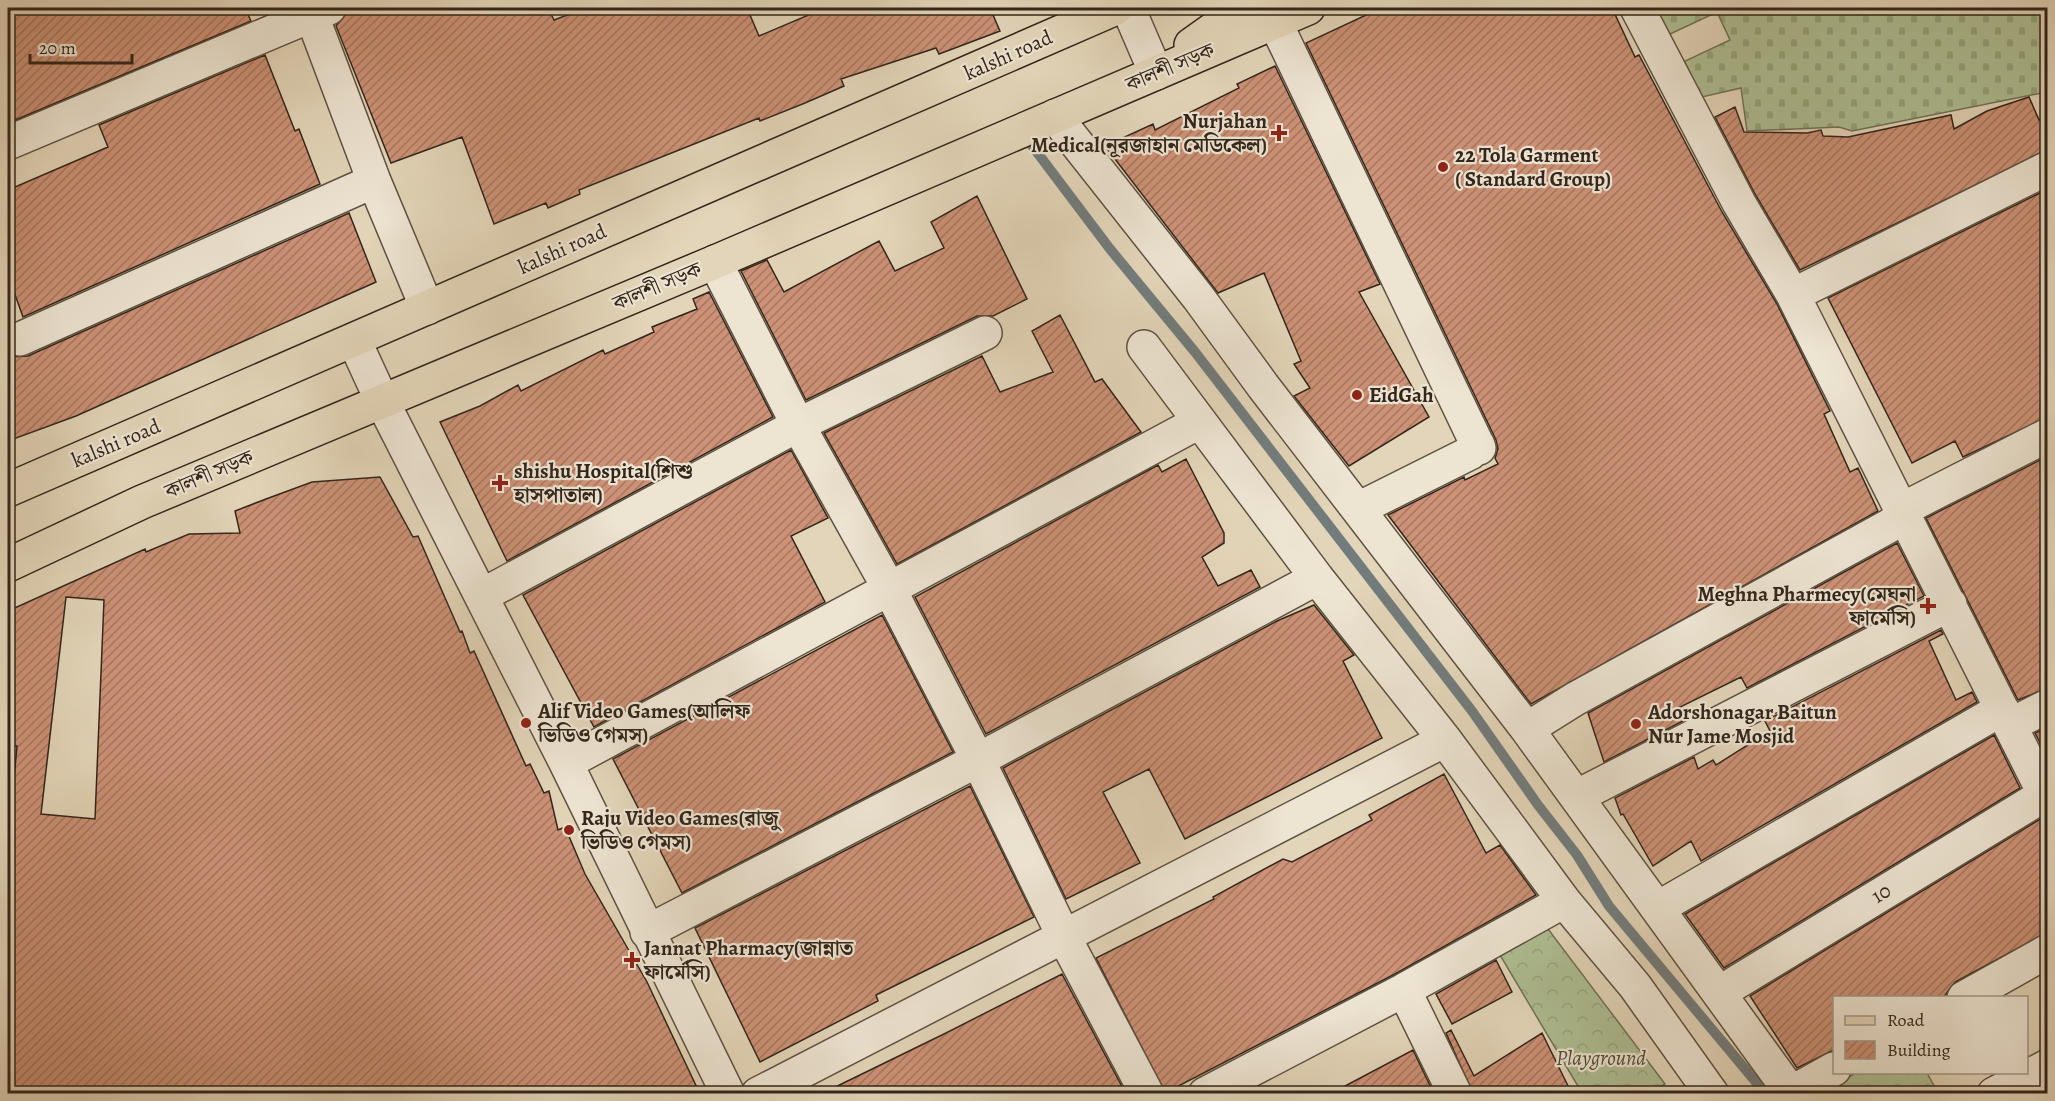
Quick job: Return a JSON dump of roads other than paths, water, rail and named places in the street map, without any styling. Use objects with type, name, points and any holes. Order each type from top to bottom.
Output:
[{"type":"main road","name":"kalshi road","points":[[8,490],[1116,8]]},
{"type":"main road","points":[[1162,70],[1198,39],[1243,8]]},
{"type":"main road","name":"কালশী সড়ক","points":[[8,565],[142,502],[715,262],[1308,8]]},
{"type":"street","points":[[1128,8],[1162,70]]},
{"type":"street","points":[[1637,8],[1739,203],[1793,295],[1903,509],[2046,798]]},
{"type":"street","points":[[8,143],[312,12],[374,181],[427,308]]},
{"type":"street","points":[[1275,22],[1479,447],[1358,508]]},
{"type":"street","points":[[1055,116],[1198,297],[1578,796],[1792,1093],[1833,1071]]},
{"type":"street","points":[[1793,295],[2048,168]]},
{"type":"street","points":[[20,339],[374,181]]},
{"type":"street","points":[[715,262],[798,425],[890,590],[978,760],[1063,936],[1147,1094]]},
{"type":"street","points":[[482,596],[798,425],[985,333]]},
{"type":"street","points":[[354,340],[382,401],[566,763],[728,1094]]},
{"type":"street","points":[[1144,347],[1317,578],[1445,740],[1564,901],[1635,986],[1712,1094]]},
{"type":"street","points":[[566,763],[1199,422]]},
{"type":"street","points":[[1527,729],[1575,699],[1889,526],[1900,518],[1903,509],[2048,435]]},
{"type":"street","points":[[647,932],[978,760],[1317,578]]},
{"type":"street","points":[[1578,796],[1950,604]]},
{"type":"street","points":[[1658,908],[2006,717],[2048,706]]},
{"type":"street","points":[[758,1094],[1445,740]]},
{"type":"street","name":"10","points":[[1719,993],[2046,798]]},
{"type":"street","points":[[1205,1094],[1404,990],[1564,901]]},
{"type":"street","points":[[1968,996],[2048,951]]},
{"type":"street","points":[[1404,990],[1455,1094]]},
{"type":"street","points":[[1994,1094],[2048,1066]]},
{"type":"waterway","points":[[1030,143],[1110,249],[1195,352],[1472,711],[1538,805],[1577,855],[1609,906],[1766,1094]]},
{"type":"place","name":"Nurjahan Medical(নূরজাহান মেডিকেল)","points":[[1279,133]]},
{"type":"place","name":"22 Tola Garment ( Standard Group)","points":[[1443,167]]},
{"type":"place","name":"EidGah","points":[[1357,395]]},
{"type":"place","name":"shishu Hospital(শিশু হাসপাতাল)","points":[[500,483]]},
{"type":"place","name":"Meghna Pharmecy(মেঘনা ফার্মেসি)","points":[[1928,606]]},
{"type":"place","name":"Alif Video Games(আলিফ ভিডিও গেমস)","points":[[526,723]]},
{"type":"place","name":"Adorshonagar Baitun Nur Jame Mosjid","points":[[1636,724]]},
{"type":"place","name":"Raju Video Games(রাজু ভিডিও গেমস)","points":[[569,830]]},
{"type":"place","name":"Jannat Pharmacy(জান্নাত ফার্মেসি)","points":[[632,960]]},
{"type":"park label","name":"Playground","points":[[1601,1058]]}]
